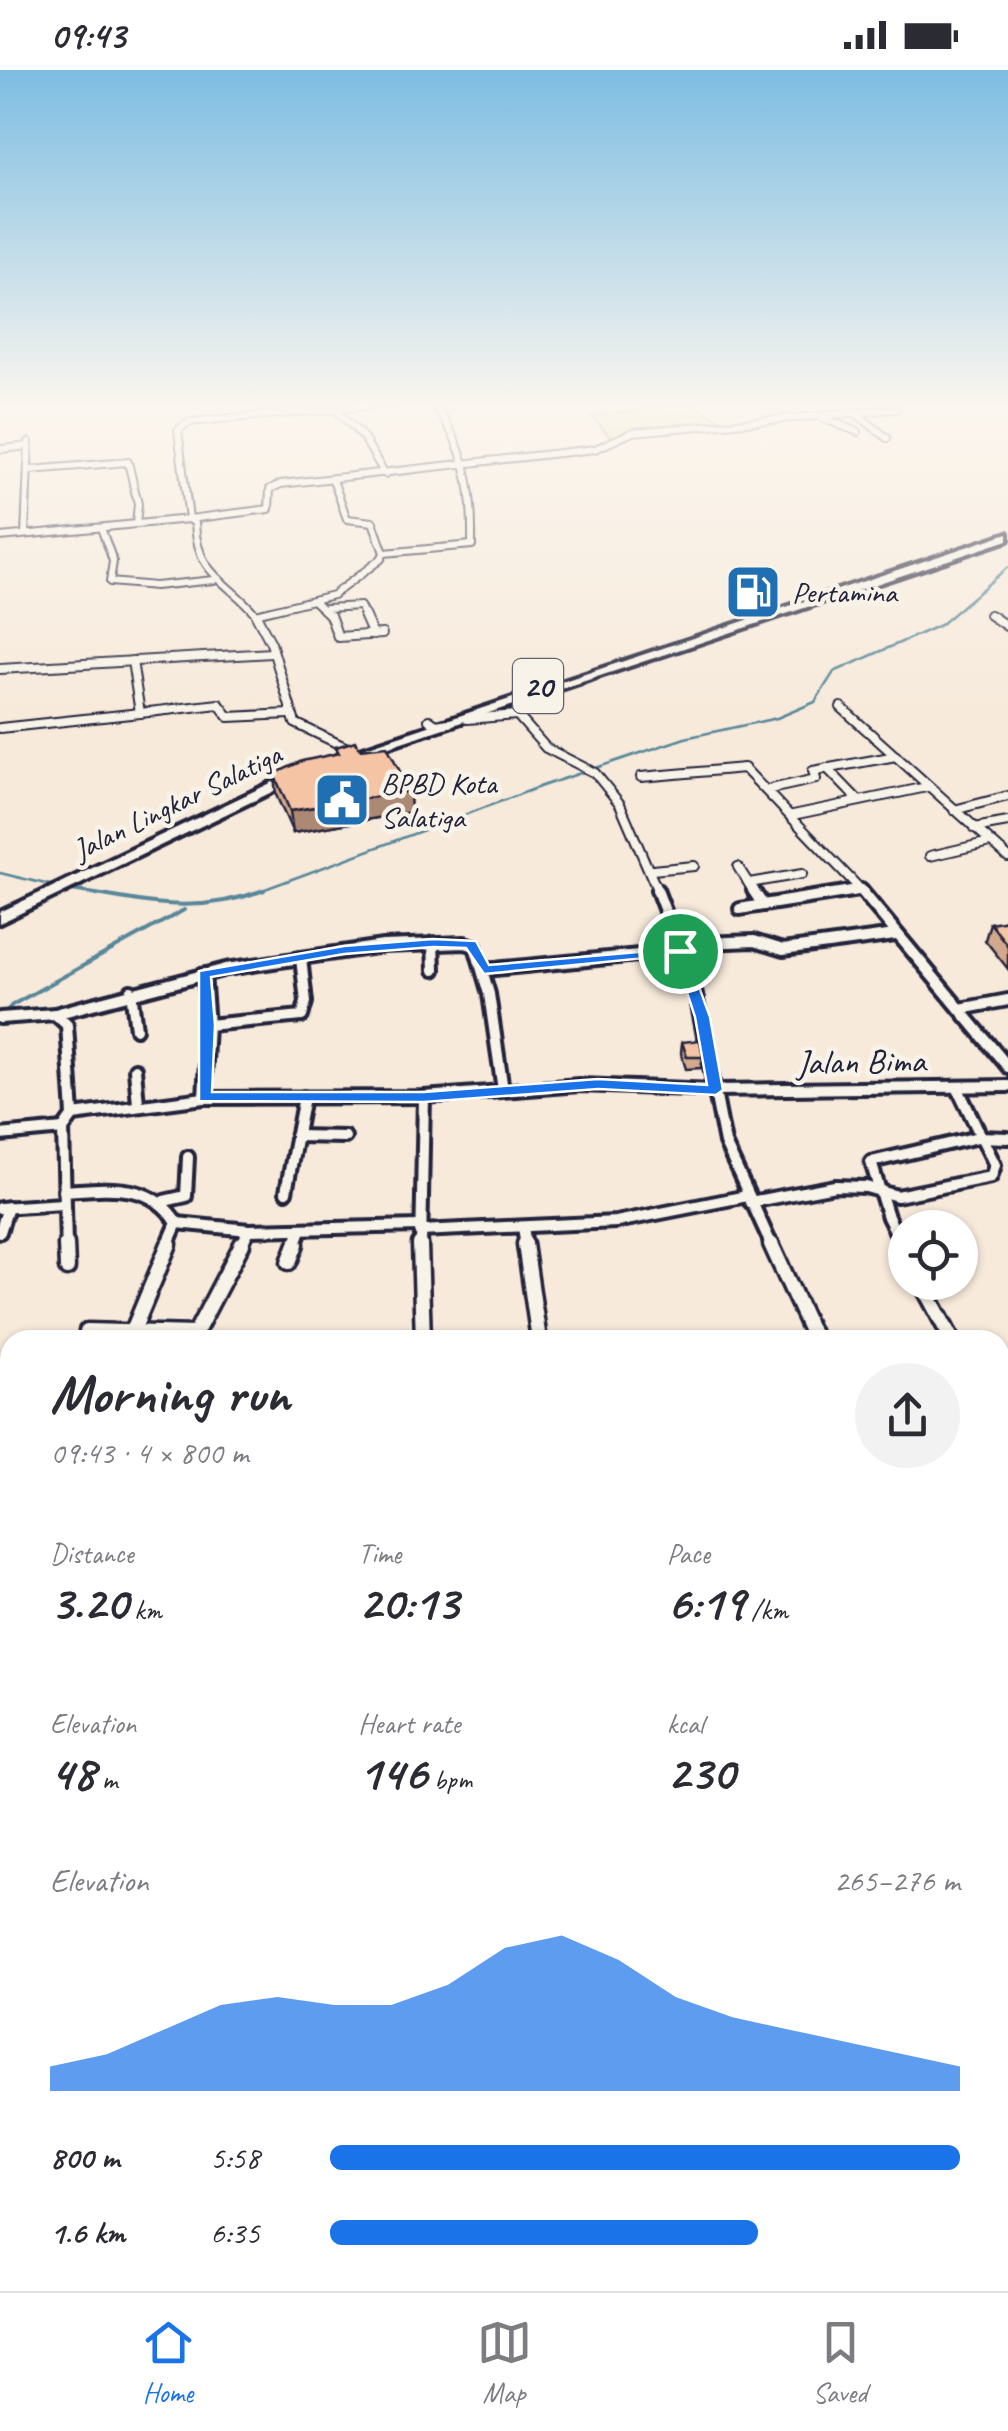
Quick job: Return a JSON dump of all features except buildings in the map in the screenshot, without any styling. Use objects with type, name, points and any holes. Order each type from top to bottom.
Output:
[{"type":"highway","name":"Jalan Lingkar Salatiga","points":[[319,762],[1008,532]]},
{"type":"highway","name":"Jalan Lingkar Salatiga","points":[[7,908],[346,748],[384,739]]},
{"type":"street","points":[[24,534],[27,507]]},
{"type":"street","points":[[136,524],[138,507]]},
{"type":"street","points":[[188,507],[189,520]]},
{"type":"street","points":[[0,536],[189,520],[265,511],[271,507]]},
{"type":"street","points":[[342,507],[346,518],[372,521],[384,553]]},
{"type":"street","points":[[255,614],[314,602],[351,585],[384,553],[470,546],[473,507]]},
{"type":"street","points":[[189,520],[195,523],[199,559],[214,580],[255,614],[266,630],[290,714],[303,730],[346,748]]},
{"type":"street","points":[[101,528],[113,562],[110,582],[155,586],[214,580]]},
{"type":"street","points":[[314,602],[326,608],[360,606],[377,635],[338,637],[326,608]]},
{"type":"street","points":[[990,615],[1008,627]]},
{"type":"street","points":[[0,669],[270,653]]},
{"type":"street","points":[[132,661],[140,714]]},
{"type":"street","points":[[0,728],[219,704],[230,717],[290,714]]},
{"type":"street","points":[[841,707],[1008,857]]},
{"type":"street","points":[[433,723],[499,713],[517,715],[546,748],[591,770],[620,804],[652,870],[702,1017],[725,1144],[810,1330]]},
{"type":"street","points":[[766,790],[816,779],[812,772],[827,768],[896,756]]},
{"type":"street","points":[[640,778],[744,768],[861,890],[905,948],[1008,1067]]},
{"type":"street","points":[[827,768],[859,801]]},
{"type":"street","points":[[793,815],[927,787]]},
{"type":"street","points":[[954,810],[1008,796]]},
{"type":"street","points":[[974,828],[1008,822]]},
{"type":"street","points":[[930,856],[1008,842]]},
{"type":"street","points":[[652,870],[694,866]]},
{"type":"street","points":[[738,867],[763,905]]},
{"type":"street","points":[[749,883],[802,874]]},
{"type":"street","points":[[740,909],[861,890]]},
{"type":"street","points":[[484,970],[754,941],[783,950],[894,934]]},
{"type":"street","points":[[433,943],[434,970]]},
{"type":"street","points":[[4,1017],[54,1014],[204,974],[301,958],[433,943],[471,944],[484,970],[503,1090]]},
{"type":"street","points":[[208,1025],[302,1016],[306,1002],[301,958]]},
{"type":"street","points":[[204,974],[208,1025],[204,1098]]},
{"type":"street","points":[[131,991],[136,1029]]},
{"type":"street","points":[[960,1008],[1008,1000]]},
{"type":"street","points":[[54,1014],[69,1028],[73,1114],[63,1128],[67,1268]]},
{"type":"street","points":[[135,1069],[138,1104]]},
{"type":"street","name":"Jalan Bima","points":[[73,1114],[204,1098],[424,1097],[621,1084],[716,1090],[1008,1086]]},
{"type":"street","points":[[177,1223],[249,1230],[522,1227],[626,1221],[835,1186],[905,1195],[991,1177],[995,1165],[956,1088]]},
{"type":"street","points":[[423,1330],[420,1228],[424,1097]]},
{"type":"street","points":[[286,1192],[304,1098]]},
{"type":"street","points":[[0,1135],[63,1128]]},
{"type":"street","points":[[296,1136],[345,1137]]},
{"type":"street","points":[[888,1210],[870,1166],[876,1159],[978,1136],[1008,1138]]},
{"type":"street","points":[[0,1232],[4,1208],[126,1189],[164,1202],[186,1196],[188,1156]]},
{"type":"street","points":[[164,1202],[177,1223]]},
{"type":"street","points":[[133,1330],[177,1223]]},
{"type":"street","points":[[522,1227],[538,1330]]},
{"type":"street","points":[[199,1330],[249,1230]]},
{"type":"street","points":[[289,1262],[301,1230]]},
{"type":"street","points":[[931,1300],[947,1330]]},
{"type":"waterway","points":[[257,892],[542,786],[685,738],[777,718],[815,702],[834,672],[940,625],[1008,567]]},
{"type":"waterway","points":[[0,873],[58,887]]},
{"type":"waterway","points":[[68,889],[87,892]]},
{"type":"waterway","points":[[71,890],[190,905],[264,890]]},
{"type":"waterway","points":[[3,1015],[12,1005],[184,910]]},
{"type":"place","name":"Pertamina","points":[[753,592]]},
{"type":"place","name":"BPBD Kota Salatiga","points":[[342,800]]},
{"type":"route","points":[[433,943],[475,946],[484,970],[680,951],[702,1017],[716,1090],[598,1084],[424,1097],[204,1098],[208,1025],[204,974],[344,950],[433,943]]}]
